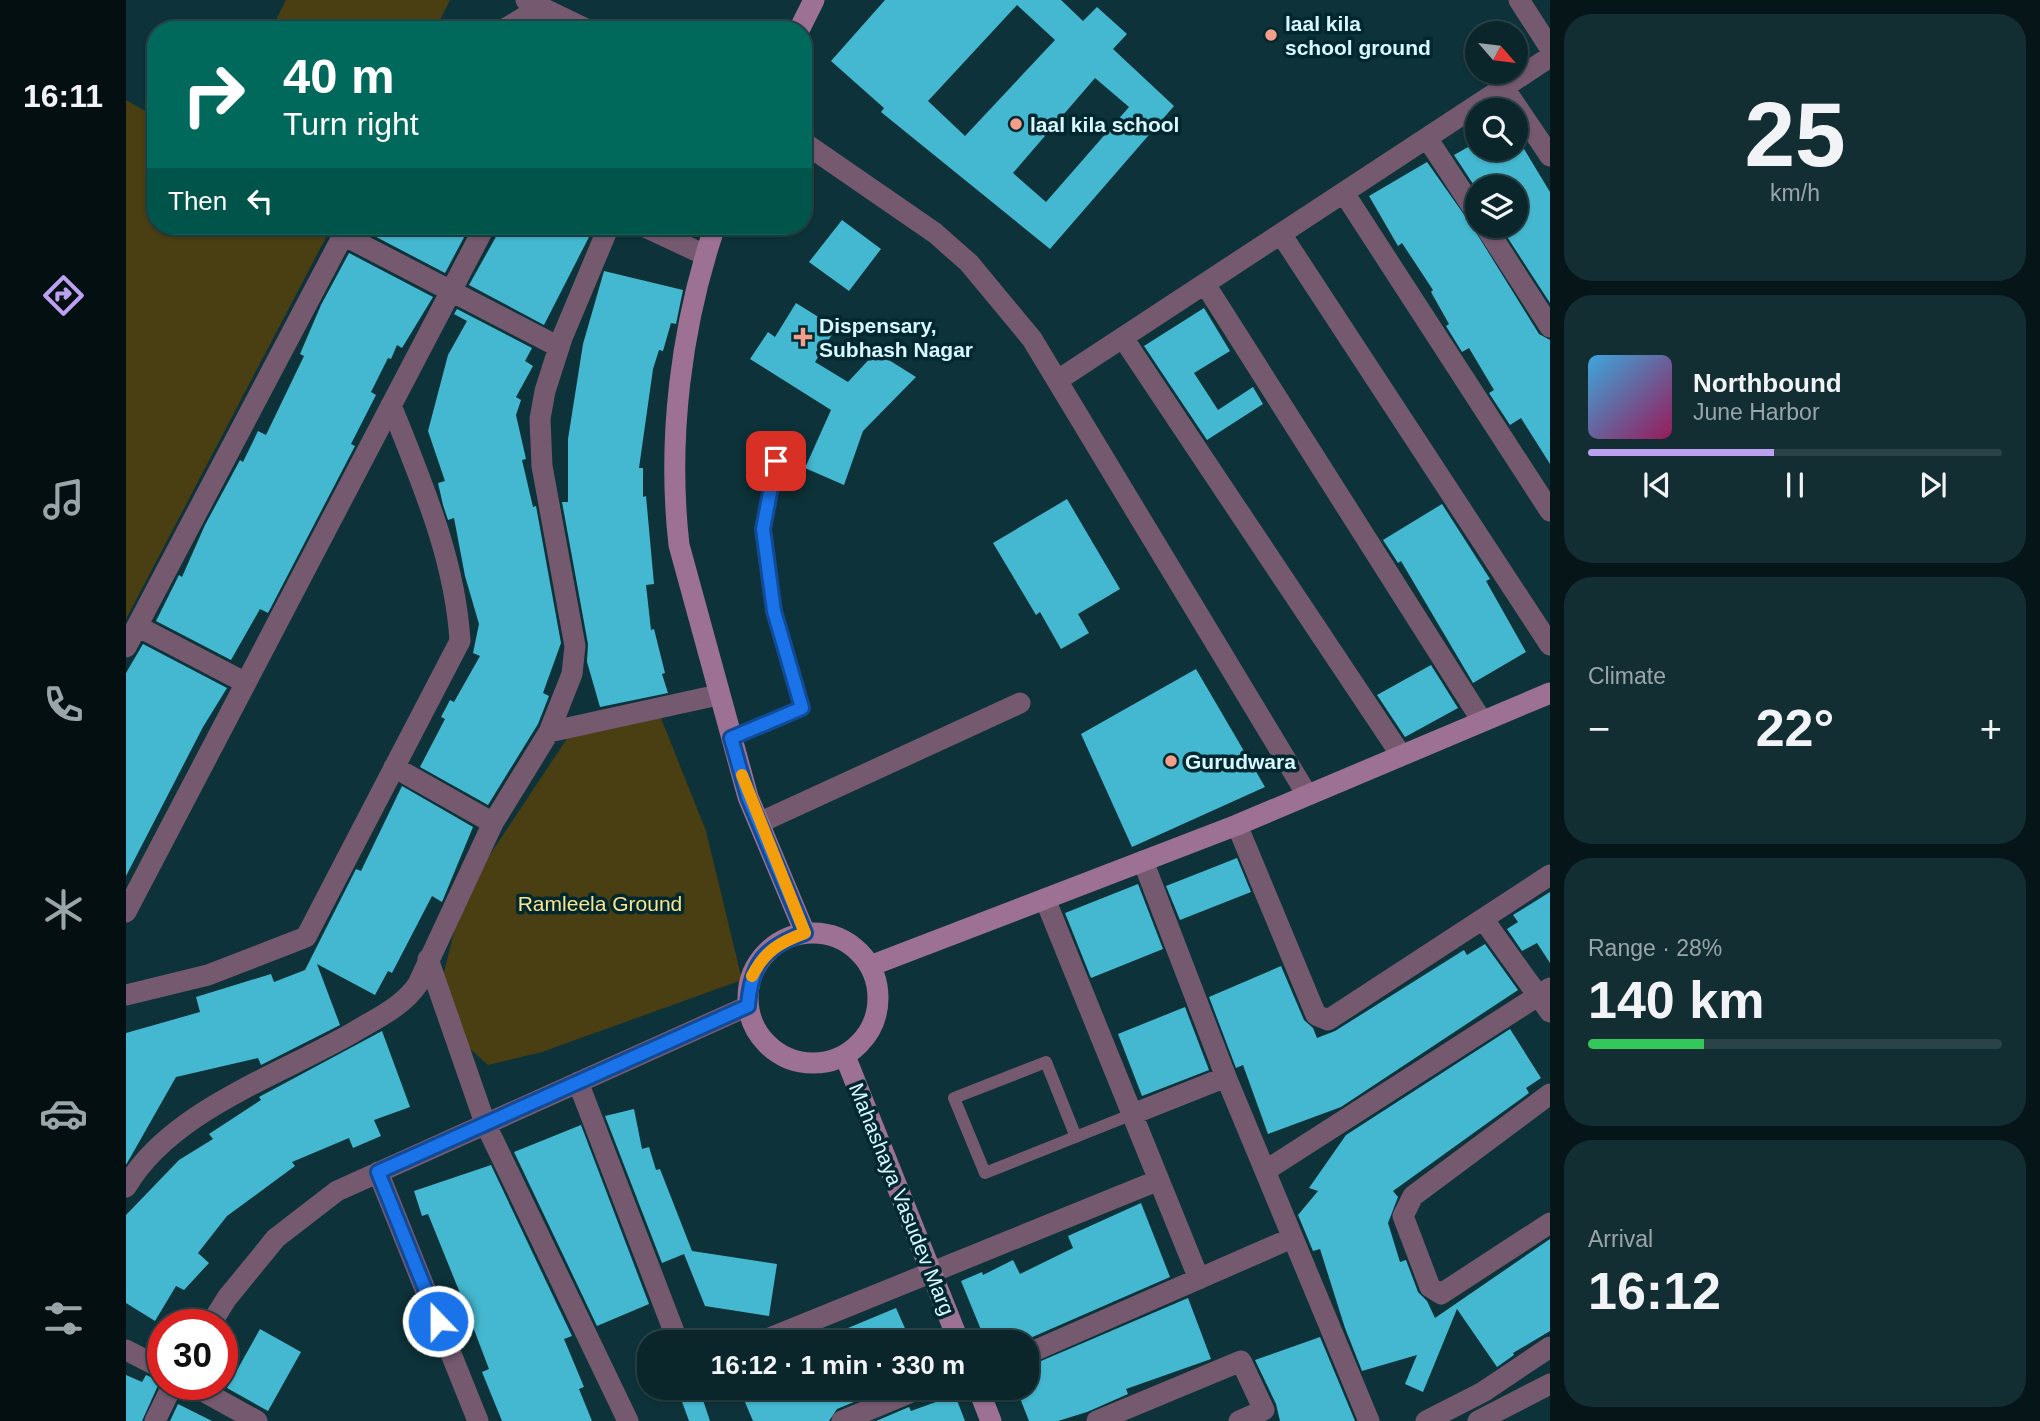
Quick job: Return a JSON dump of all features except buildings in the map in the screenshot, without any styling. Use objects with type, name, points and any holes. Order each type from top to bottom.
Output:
[{"type":"street","points":[[804,21],[814,0]]},
{"type":"street","points":[[1519,0],[1550,48]]},
{"type":"street","points":[[514,21],[534,4],[569,21]]},
{"type":"street","points":[[1058,380],[1550,57]]},
{"type":"street","points":[[1504,88],[1550,156]]},
{"type":"street","points":[[1427,138],[1465,196]]},
{"type":"street","points":[[812,148],[935,233],[969,263],[1031,339],[1306,793]]},
{"type":"street","points":[[1344,192],[1550,511]]},
{"type":"street","points":[[1281,234],[1550,645]]},
{"type":"street","points":[[126,647],[342,235]]},
{"type":"street","points":[[354,235],[559,347]]},
{"type":"street","points":[[126,912],[480,235]]},
{"type":"street","points":[[126,1187],[147,1157],[187,1124],[395,1008],[412,992],[493,823],[549,732],[568,688],[575,646],[559,566],[540,419],[545,391],[559,347],[605,235]]},
{"type":"street","points":[[662,235],[705,255]]},
{"type":"street","points":[[712,235],[705,255],[680,376],[675,509],[679,545],[731,738],[759,823],[805,933]]},
{"type":"street","points":[[1493,238],[1550,327]]},
{"type":"street","points":[[1205,284],[1482,721]]},
{"type":"street","points":[[1123,338],[1401,755]]},
{"type":"street","points":[[126,995],[208,975],[306,937],[460,641],[458,602],[430,502],[391,405]]},
{"type":"street","points":[[137,626],[246,683]]},
{"type":"street","points":[[870,966],[1237,825],[1306,793],[1550,693]]},
{"type":"street","points":[[549,732],[719,695]]},
{"type":"street","points":[[759,823],[1020,703]]},
{"type":"street","points":[[394,767],[493,823]]},
{"type":"street","points":[[1237,825],[1316,1015],[1322,1020],[1328,1020],[1550,875]]},
{"type":"street","points":[[1143,861],[1226,1077],[1369,1421]]},
{"type":"street","points":[[1045,899],[1199,1279]]},
{"type":"street","points":[[1265,1171],[1546,998],[1483,919]]},
{"type":"street","points":[[805,933],[831,935],[854,946],[870,966],[878,990],[876,1016],[864,1039],[845,1056],[821,1063],[795,1062],[772,1050],[756,1031],[748,1006],[750,981],[762,958],[781,941],[805,933]]},
{"type":"street","points":[[428,959],[485,1123],[628,1421]]},
{"type":"street","points":[[220,1309],[276,1238],[337,1191],[748,1006]]},
{"type":"street","name":"Mahashaya Vasudev Marg","points":[[845,1056],[954,1330]]},
{"type":"street","points":[[1132,1114],[1226,1077]]},
{"type":"street","points":[[578,1082],[673,1330]]},
{"type":"street","points":[[1550,1094],[1413,1196],[1403,1216],[1430,1287],[1441,1294],[1550,1223]]},
{"type":"street","points":[[378,1172],[478,1421]]},
{"type":"street","points":[[791,1330],[1159,1180]]},
{"type":"street","points":[[1039,1349],[1292,1238]]},
{"type":"street","points":[[1426,1421],[1483,1392],[1550,1347]]},
{"type":"street","points":[[126,1350],[147,1361]]},
{"type":"street","points":[[1097,1421],[1241,1360],[1264,1410],[1239,1421]]},
{"type":"street","points":[[1478,1421],[1550,1384]]},
{"type":"street","points":[[155,1421],[165,1400]]},
{"type":"street","points":[[219,1400],[257,1421]]},
{"type":"street","points":[[842,1421],[892,1400]]},
{"type":"street","points":[[983,1400],[991,1421]]},
{"type":"lane","points":[[731,738],[802,708],[774,611],[763,529],[776,461]]},
{"type":"lane","points":[[1076,1137],[1046,1062],[954,1098],[985,1172],[1076,1137],[1132,1114]]},
{"type":"green space","points":[[286,0],[450,0],[440,21],[276,21]]},
{"type":"green space","points":[[126,100],[147,112],[147,235],[327,235],[126,619]]},
{"type":"green space","name":"Ramleela Ground","points":[[659,713],[706,831],[742,980],[542,1052],[488,1065],[459,1039],[442,995],[444,972],[468,888],[572,731]]},
{"type":"slow traffic","points":[[742,775],[748,797],[805,933],[781,941],[762,958],[752,976]]},
{"type":"place","name":"laal kila school ground","points":[[1271,35]]},
{"type":"place","name":"laal kila school","points":[[1016,124]]},
{"type":"place","name":"Dispensary, Subhash Nagar","points":[[803,337]]},
{"type":"place","name":"Gurudwara","points":[[1171,761]]},
{"type":"route","points":[[438,1321],[378,1172],[748,1006],[750,981],[762,958],[781,941],[805,933],[748,797],[731,738],[802,708],[774,611],[763,529],[776,461]]}]
